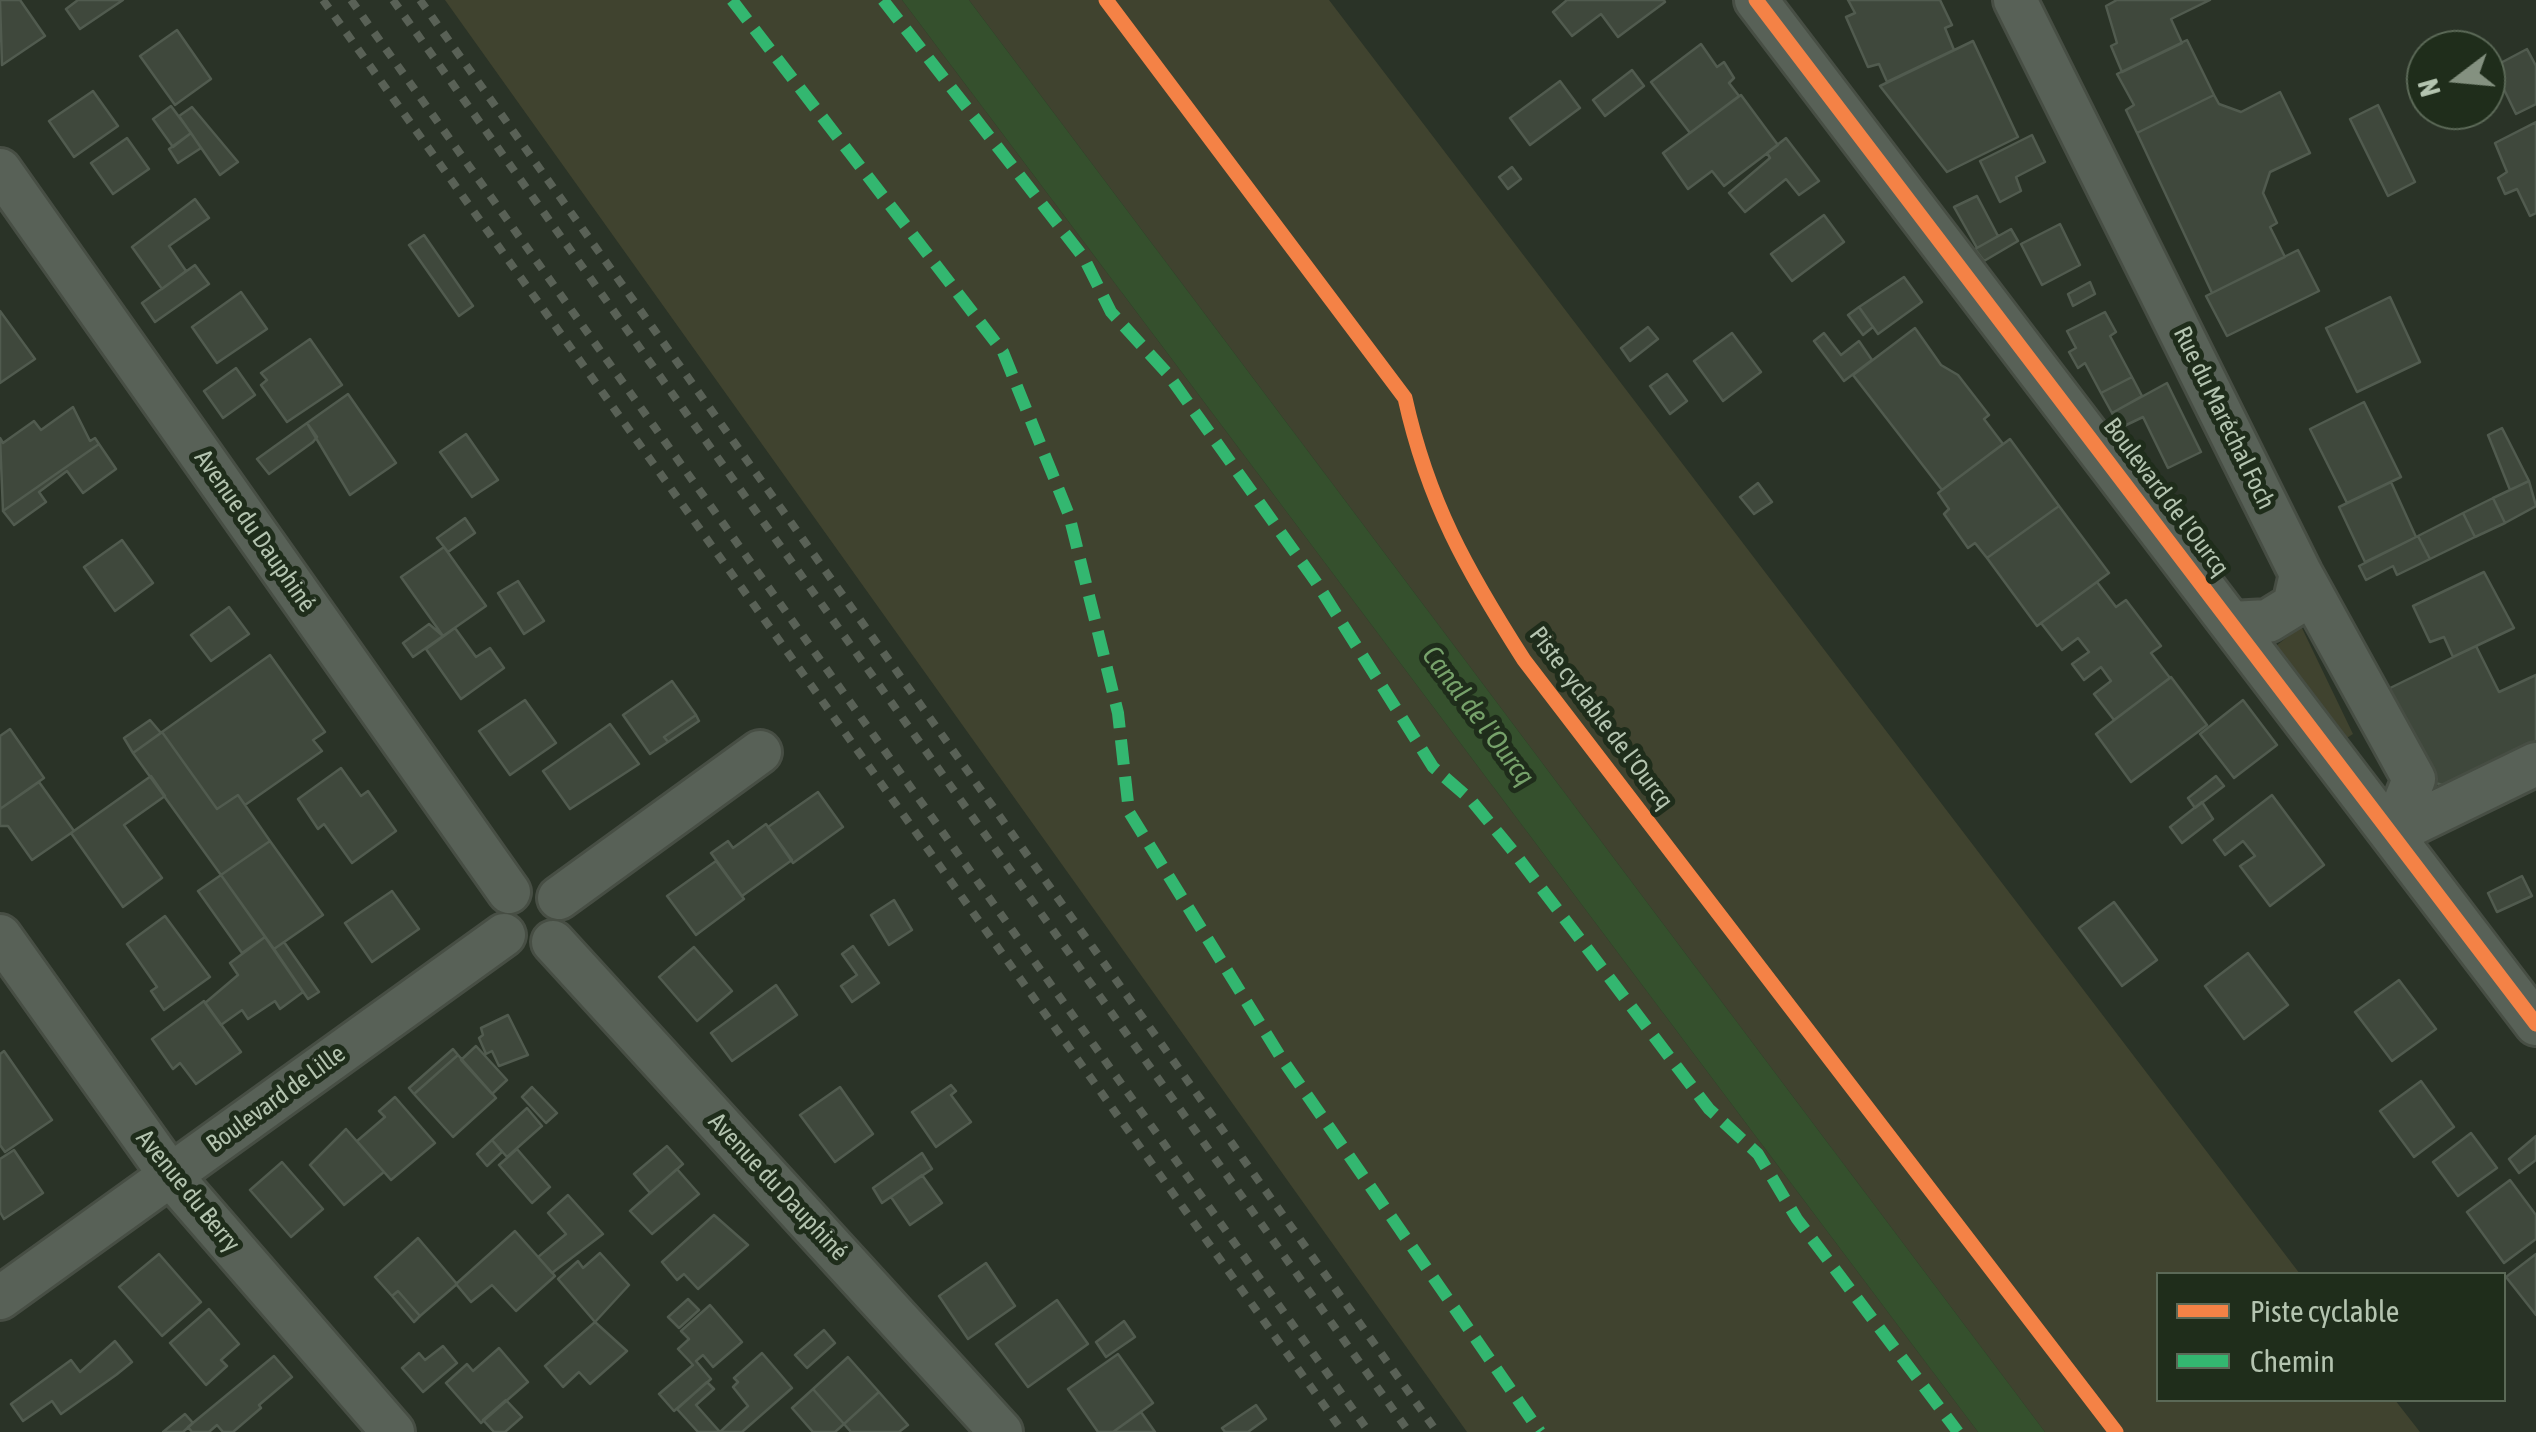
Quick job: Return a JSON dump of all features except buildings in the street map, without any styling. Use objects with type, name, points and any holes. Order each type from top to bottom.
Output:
[{"type":"street","name":"Boulevard de l'Ourcq","points":[[1756,0],[2536,1024]]},
{"type":"street","name":"Rue du Maréchal Foch","points":[[2015,0],[2301,574],[2414,779],[2392,834]]},
{"type":"street","name":"Avenue du Dauphiné","points":[[0,170],[510,892]]},
{"type":"street","points":[[2231,623],[2268,620],[2294,605],[2301,574]]},
{"type":"street","points":[[559,898],[760,752]]},
{"type":"street","points":[[2392,834],[2536,764]]},
{"type":"street","points":[[530,884],[551,890],[559,898],[564,926],[553,942],[526,950],[504,934],[498,916],[510,892],[530,884]]},
{"type":"street","name":"Boulevard de Lille","points":[[0,1298],[504,934]]},
{"type":"street","name":"Avenue du Berry","points":[[0,936],[171,1176],[393,1432]]},
{"type":"street","name":"Avenue du Dauphiné","points":[[553,942],[1001,1432]]},
{"type":"shaded area","points":[[445,0],[902,0],[1978,1432],[1467,1432]]},
{"type":"shaded area","points":[[969,0],[1329,0],[2298,1272],[2156,1272],[2156,1402],[2397,1402],[2420,1432],[2045,1432]]},
{"type":"shaded area","points":[[2301,626],[2353,734],[2342,741],[2276,646]]},
{"type":"water","name":"Canal de l'Ourcq","points":[[902,0],[969,0],[2045,1432],[1978,1432]]},
{"type":"railway","points":[[323,0],[1343,1432]]},
{"type":"railway","points":[[351,0],[1369,1432]]},
{"type":"railway","points":[[393,0],[1409,1432]]},
{"type":"railway","points":[[420,0],[1437,1432]]},
{"type":"marked path","points":[[732,0],[1003,352],[1069,515],[1118,713],[1129,812],[1280,1056],[1540,1432]]},
{"type":"marked path","points":[[883,0],[1084,258],[1111,312],[1167,373],[1316,582],[1433,767],[1471,800],[1513,851],[1709,1109],[1758,1154],[1797,1219],[1958,1432]]},
{"type":"cycle path","name":"Piste cyclable de l'Ourcq","points":[[1106,0],[1405,398],[1425,470],[1452,535],[1524,660],[2116,1432]]},
{"type":"cycle path","points":[[1756,0],[2536,1024]]}]
